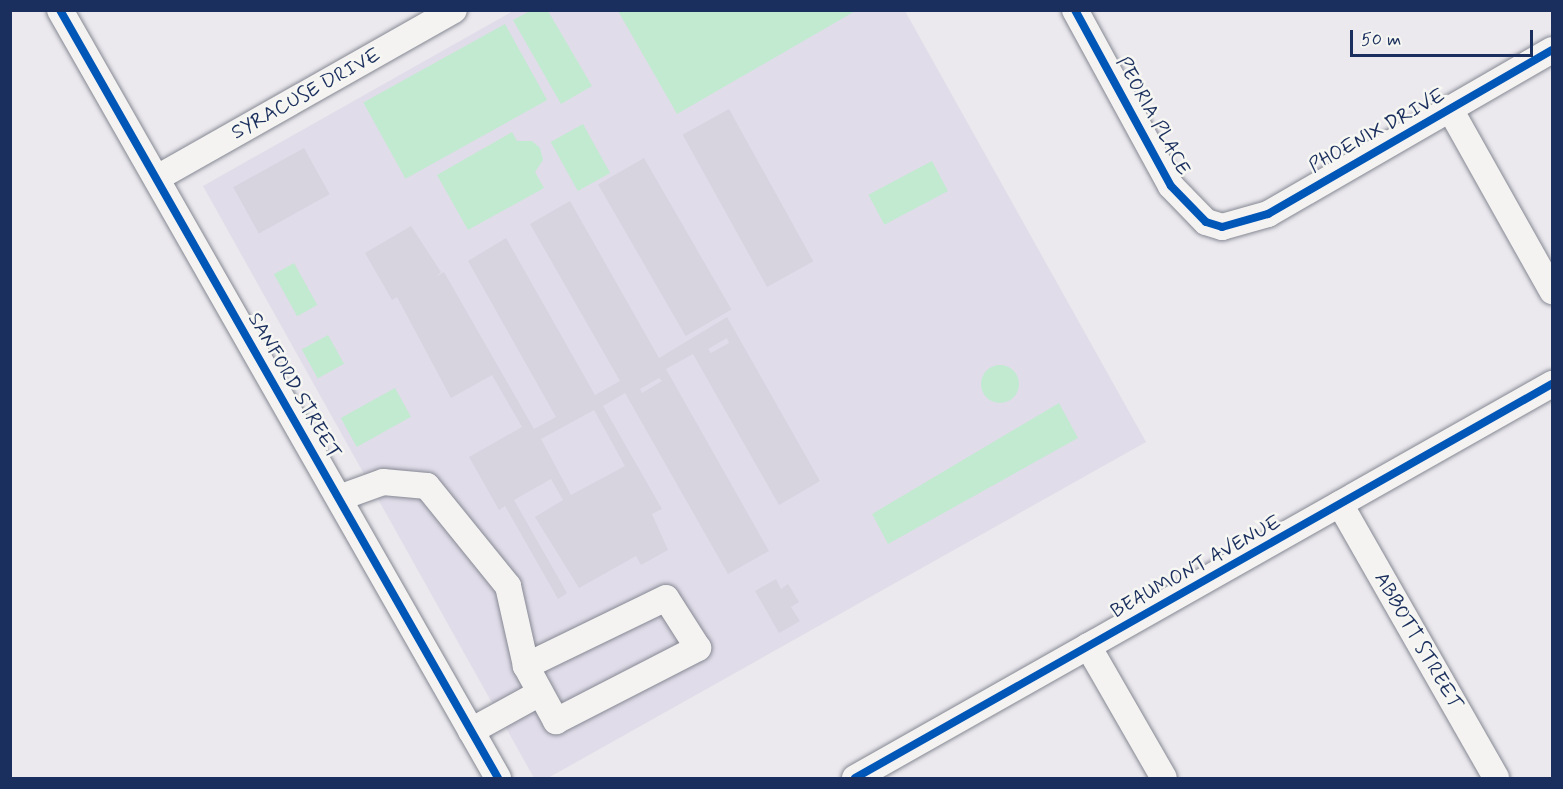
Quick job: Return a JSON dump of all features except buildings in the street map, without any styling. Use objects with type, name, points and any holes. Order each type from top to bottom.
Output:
[{"type":"street","name":"SANFORD STREET","points":[[60,10],[498,778]]},
{"type":"street","name":"SYRACUSE DRIVE","points":[[157,178],[454,10]]},
{"type":"street","name":"PEORIA PLACE","points":[[1076,10],[1171,186],[1188,208],[1215,224]]},
{"type":"street","name":"PHOENIX DRIVE","points":[[1215,224],[1222,227],[1268,214],[1552,50]]},
{"type":"street","points":[[1450,109],[1552,291]]},
{"type":"street","name":"BEAUMONT AVENUE","points":[[855,778],[1552,384]]},
{"type":"street","points":[[339,498],[384,482],[427,486],[508,586],[526,666],[556,721],[698,648],[666,598],[526,666]]},
{"type":"street","name":"ABBOTT STREET","points":[[1340,504],[1496,778]]},
{"type":"street","points":[[1089,646],[1164,778]]},
{"type":"street","points":[[471,731],[540,693]]},
{"type":"shaded area","points":[[513,11],[905,11],[1146,442],[548,778],[534,778],[203,186]]},
{"type":"green space","points":[[618,10],[857,10],[677,114],[618,11]]},
{"type":"green space","points":[[530,11],[548,11],[592,86],[561,104],[513,20]]},
{"type":"green space","points":[[505,24],[547,100],[405,179],[363,103]]},
{"type":"green space","points":[[583,124],[610,173],[578,191],[551,142]]},
{"type":"green space","points":[[512,132],[517,141],[532,141],[540,148],[543,160],[535,172],[544,188],[468,230],[437,175]]},
{"type":"green space","points":[[932,161],[948,191],[884,225],[868,195]]},
{"type":"green space","points":[[294,263],[317,305],[297,316],[274,274]]},
{"type":"green space","points":[[328,335],[344,364],[318,378],[302,350]]},
{"type":"green space","points":[[1000,365],[1013,371],[1019,384],[1013,397],[1000,403],[987,397],[981,384],[987,371]]},
{"type":"green space","points":[[395,388],[411,417],[357,447],[341,418]]},
{"type":"green space","points":[[1059,403],[1078,438],[888,544],[872,514]]},
{"type":"cycle path","points":[[60,10],[498,778]]},
{"type":"cycle path","points":[[1075,10],[1171,186],[1206,222],[1222,227],[1268,214],[1552,50]]},
{"type":"cycle path","points":[[855,778],[1552,384]]}]
